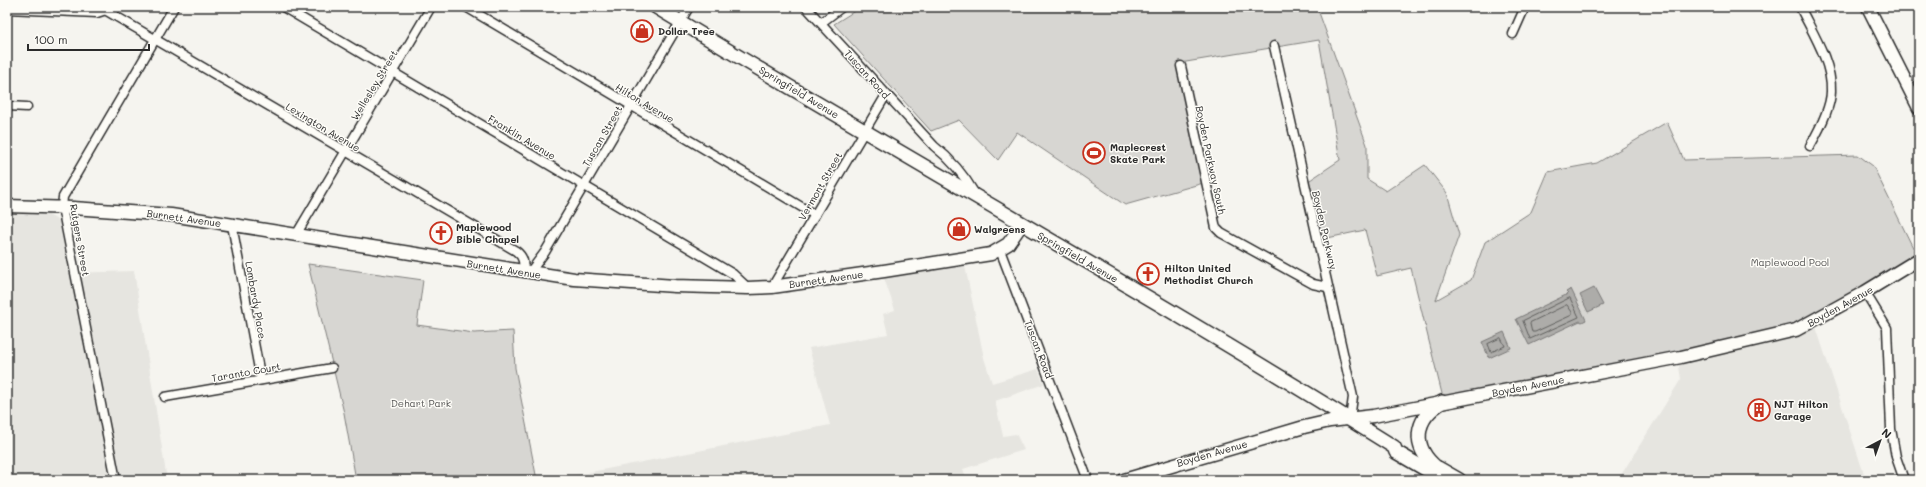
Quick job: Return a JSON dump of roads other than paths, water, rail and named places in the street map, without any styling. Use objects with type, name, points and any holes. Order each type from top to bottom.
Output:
[{"type":"main road","name":"Springfield Avenue","points":[[656,7],[1207,333],[1350,419],[1394,447],[1396,452],[1444,480]]},
{"type":"main road","points":[[1438,468],[1425,456],[1419,443],[1419,435],[1428,412],[1442,402]]},
{"type":"main road","name":"Springfield Avenue","points":[[1394,447],[1400,446],[1459,480]]},
{"type":"street","name":"Rutgers Street","points":[[116,480],[62,207],[63,197],[174,7]]},
{"type":"street","name":"Franklin Avenue","points":[[283,7],[733,274],[748,288]]},
{"type":"street","name":"Wellesley Street","points":[[296,235],[394,73],[431,7]]},
{"type":"street","name":"Hilton Avenue","points":[[466,7],[815,215]]},
{"type":"street","name":"Tuscan Street","points":[[526,272],[545,252],[689,7]]},
{"type":"street","name":"Tuscan Road","points":[[806,7],[886,95],[965,177],[975,196]]},
{"type":"street","points":[[821,22],[842,7]]},
{"type":"street","points":[[1512,34],[1524,7]]},
{"type":"street","points":[[1800,7],[1824,57],[1830,77],[1831,92],[1817,133],[1810,146]]},
{"type":"street","points":[[1868,7],[1919,108]]},
{"type":"street","points":[[7,9],[97,13],[103,9]]},
{"type":"street","name":"Lexington Avenue","points":[[103,9],[155,38],[516,251],[522,256],[526,272]]},
{"type":"street","name":"Boyden Parkway","points":[[1274,46],[1327,287],[1353,397],[1350,419]]},
{"type":"street","name":"Boyden Parkway South","points":[[1181,66],[1216,228],[1221,233],[1313,284],[1327,287]]},
{"type":"street","name":"Vermont Street","points":[[772,287],[886,95]]},
{"type":"street","points":[[7,106],[27,107]]},
{"type":"street","name":"Burnett Avenue","points":[[7,206],[62,207],[171,215],[574,279],[748,288],[772,287],[941,262],[992,254],[1000,250]]},
{"type":"street","points":[[1000,250],[1008,244],[1022,224]]},
{"type":"street","name":"Lombardy Place","points":[[232,225],[261,380]]},
{"type":"street","name":"Tuscan Road","points":[[1000,250],[1088,480]]},
{"type":"street","name":"Boyden Avenue","points":[[1124,480],[1304,427],[1330,421],[1350,419],[1681,357],[1796,330],[1865,292],[1919,259]]},
{"type":"street","points":[[1865,292],[1887,328],[1889,340],[1891,429],[1896,457],[1904,480]]},
{"type":"street","name":"Taranto Court","points":[[165,397],[332,368]]},
{"type":"water","points":[[1594,288],[1603,305],[1588,312],[1580,295]]},
{"type":"water","points":[[1571,289],[1586,320],[1582,322],[1580,321],[1529,345],[1516,319],[1568,294],[1566,292]]},
{"type":"water","points":[[1504,332],[1511,348],[1489,358],[1482,342]]},
{"type":"place","name":"Dollar Tree","points":[[642,31]]},
{"type":"place","name":"Maplecrest Skate Park","points":[[1094,153]]},
{"type":"place","name":"Walgreens","points":[[959,229]]},
{"type":"place","name":"Maplewood Bible Chapel","points":[[441,233]]},
{"type":"place","name":"Hilton United Methodist Church","points":[[1148,274]]},
{"type":"place","name":"NJT Hilton Garage","points":[[1759,410]]},
{"type":"park label","name":"Maplewood Pool","points":[[1790,262]]},
{"type":"park label","name":"Dehart Park","points":[[421,403]]}]
